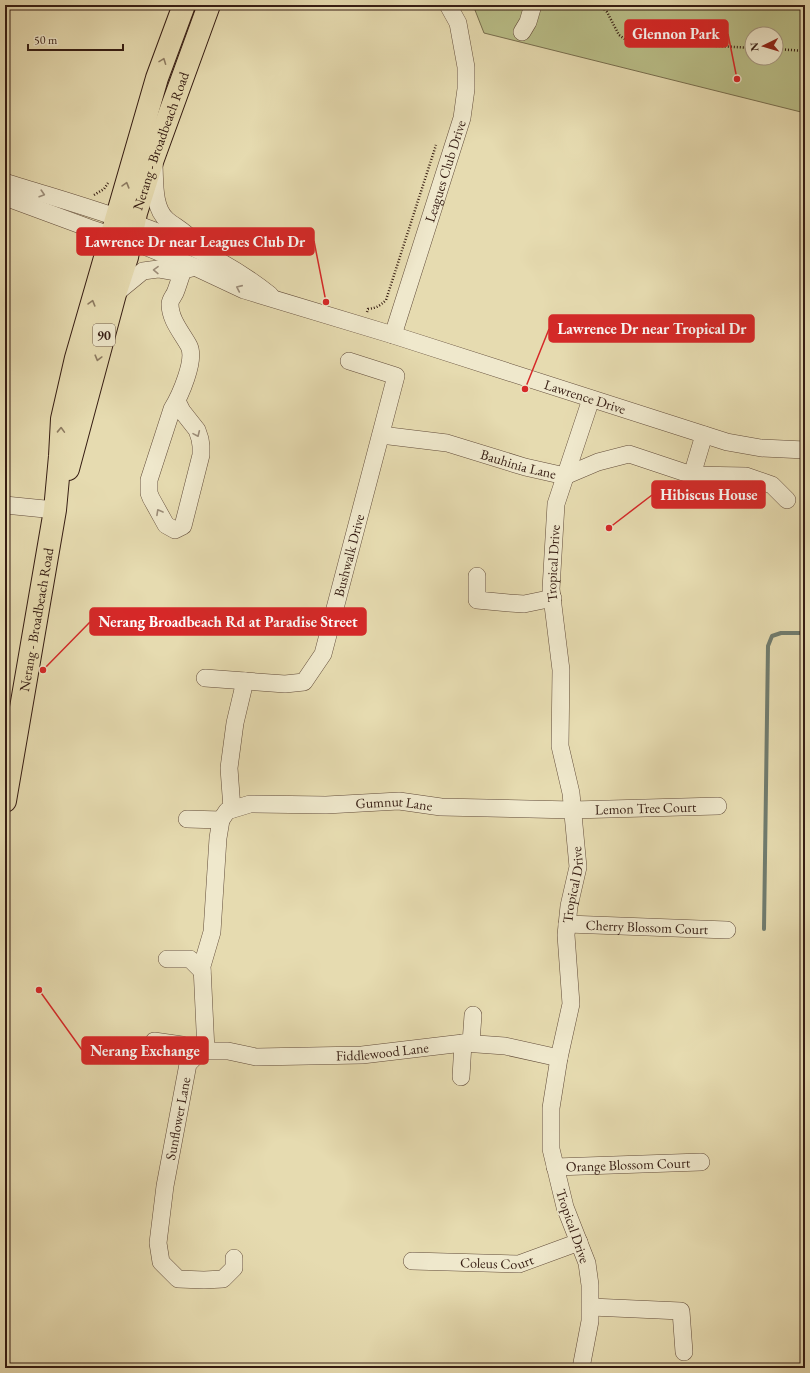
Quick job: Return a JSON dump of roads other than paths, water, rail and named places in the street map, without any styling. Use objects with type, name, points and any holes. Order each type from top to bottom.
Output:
[{"type":"main road","name":"Nerang - Broadbeach Road","points":[[55,510],[73,453],[115,294],[127,257],[123,229],[157,78],[184,5]]},
{"type":"main road","name":"Nerang - Broadbeach Road","points":[[5,801],[55,510],[62,419],[76,358],[123,229],[153,159],[209,5]]},
{"type":"street","name":"Leagues Club Drive","points":[[393,335],[462,118],[466,89],[466,67],[458,23],[448,5]]},
{"type":"street","points":[[522,32],[528,22],[533,5]]},
{"type":"street","points":[[153,159],[157,203],[164,218],[178,230],[189,236],[201,251]]},
{"type":"street","points":[[5,182],[123,229]]},
{"type":"street","points":[[5,197],[123,229]]},
{"type":"street","name":"Lawrence Drive","points":[[123,229],[149,228],[201,251],[251,280],[277,300]]},
{"type":"street","name":"Lawrence Drive","points":[[123,229],[189,269],[244,290],[508,371],[704,435],[746,446],[805,450]]},
{"type":"street","points":[[115,294],[143,271],[158,269],[175,272],[189,269]]},
{"type":"street","points":[[177,401],[182,411],[196,430],[200,439],[201,455],[184,526],[175,530],[166,525],[151,498],[148,487],[172,409],[177,401],[191,361],[189,346],[171,313],[170,303],[189,269]]},
{"type":"street","name":"Bushwalk Drive","points":[[205,678],[285,684],[304,682],[323,654],[396,376],[349,361]]},
{"type":"street","name":"Tropical Drive","points":[[581,1368],[590,1321],[591,1307],[587,1263],[565,1208],[551,1149],[551,1108],[558,1058],[571,1004],[566,935],[569,906],[578,867],[571,793],[560,746],[561,670],[551,589],[556,504],[591,399]]},
{"type":"street","name":"Bauhinia Lane","points":[[381,435],[447,443],[525,467],[565,476],[598,462],[628,454],[692,475],[746,476],[772,485],[787,500]]},
{"type":"street","points":[[692,475],[704,435]]},
{"type":"street","points":[[5,505],[55,510]]},
{"type":"street","points":[[477,576],[477,600],[509,604],[524,604],[553,598]]},
{"type":"street","points":[[154,1041],[182,1045],[201,1054],[202,966],[212,932],[218,838],[226,815],[229,768],[235,723],[245,681]]},
{"type":"street","name":"Gumnut Lane","points":[[187,819],[226,815],[250,804],[312,805],[399,801],[441,807],[573,810]]},
{"type":"street","name":"Lemon Tree Court","points":[[573,810],[718,806]]},
{"type":"street","name":"Cherry Blossom Court","points":[[567,924],[727,930]]},
{"type":"street","points":[[167,960],[190,959],[202,971]]},
{"type":"street","points":[[461,1077],[473,1016]]},
{"type":"street","name":"Fiddlewood Lane","points":[[201,1054],[228,1051],[256,1057],[362,1055],[467,1043],[505,1046],[558,1058]]},
{"type":"street","name":"Sunflower Lane","points":[[201,1054],[188,1064],[178,1109],[165,1186],[158,1243],[160,1262],[178,1279],[223,1279],[234,1268],[234,1258]]},
{"type":"street","name":"Orange Blossom Court","points":[[555,1167],[701,1162]]},
{"type":"street","name":"Coleus Court","points":[[412,1261],[519,1264],[578,1242]]},
{"type":"street","points":[[591,1307],[681,1311],[684,1352]]},
{"type":"waterway","points":[[764,929],[768,646],[772,636],[781,633],[805,633]]},
{"type":"place","name":"Glennon Park","points":[[737,79]]},
{"type":"place","name":"Lawrence Dr near Leagues Club Dr","points":[[326,302]]},
{"type":"place","name":"Lawrence Dr near Tropical Dr","points":[[525,389]]},
{"type":"place","name":"Hibiscus House","points":[[609,528]]},
{"type":"place","name":"Nerang Broadbeach Rd at Paradise Street","points":[[43,670]]},
{"type":"place","name":"Nerang Exchange","points":[[39,990]]}]
